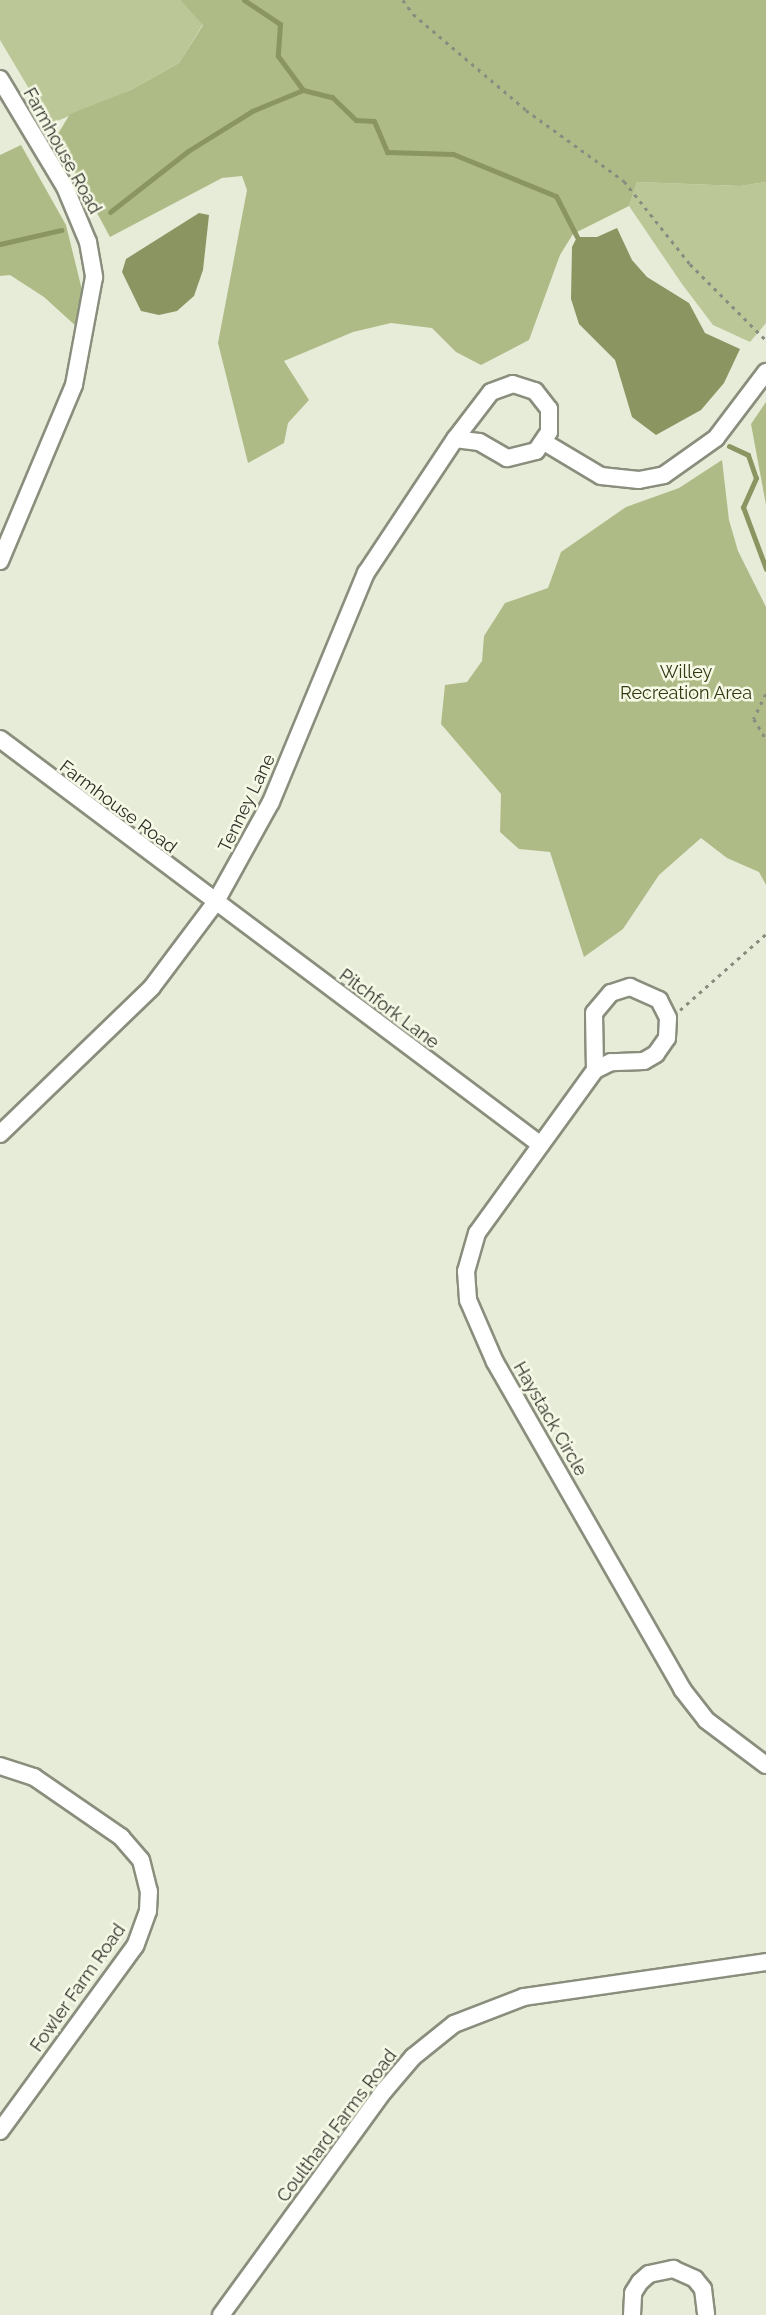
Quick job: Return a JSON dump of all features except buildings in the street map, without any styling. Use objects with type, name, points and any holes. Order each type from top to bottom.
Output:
[{"type":"street","name":"Farmhouse Road","points":[[0,79],[65,187],[88,242],[94,277],[74,384],[0,561]]},
{"type":"street","points":[[455,439],[471,440],[514,459],[529,455],[544,442],[601,477],[639,480],[664,475],[716,438],[766,372]]},
{"type":"street","name":"Tenney Lane","points":[[0,1134],[152,987],[215,903],[271,802],[339,633],[375,555],[491,392],[513,384],[535,391],[546,402],[551,424],[544,442]]},
{"type":"street","name":"Farmhouse Road","points":[[0,739],[215,903]]},
{"type":"street","name":"Pitchfork Lane","points":[[215,903],[541,1145]]},
{"type":"street","points":[[623,988],[643,989],[659,1000],[667,1014],[667,1038],[656,1054],[638,1063],[611,1062],[596,1070],[593,1019],[606,997],[623,988]]},
{"type":"street","name":"Haystack Circle","points":[[596,1070],[477,1233],[466,1271],[470,1308],[502,1374],[682,1689],[713,1725],[766,1765]]},
{"type":"street","name":"Fowler Farm Road","points":[[0,1766],[34,1777],[121,1837],[141,1860],[149,1891],[148,1911],[135,1946],[0,2131]]},
{"type":"street","name":"Coulthard Farms Road","points":[[221,2315],[400,2072],[454,2024],[524,1997],[766,1962]]},
{"type":"street","points":[[632,2315],[633,2293],[640,2282],[649,2274],[673,2269],[695,2279],[703,2289],[706,2315]]},
{"type":"path","points":[[403,0],[412,14],[526,110],[577,142],[624,181],[699,274],[766,341]]},
{"type":"path","points":[[766,694],[754,723],[766,739]]},
{"type":"path","points":[[667,1014],[688,1006],[766,934]]},
{"type":"shaded area","points":[[0,0],[180,0],[203,24],[179,63],[131,90],[50,124],[0,40]]},
{"type":"shaded area","points":[[637,182],[740,186],[766,182],[766,323],[750,342],[713,325],[682,284],[629,206]]},
{"type":"shaded area","points":[[199,213],[209,215],[203,270],[194,296],[177,311],[159,315],[141,311],[122,272],[126,259]]},
{"type":"shaded area","points":[[617,228],[632,260],[647,277],[689,303],[705,333],[740,349],[724,383],[701,410],[656,435],[632,417],[615,360],[579,324],[571,299],[572,247],[577,237],[597,237]]},
{"type":"green space","points":[[180,0],[766,0],[766,182],[740,186],[637,182],[629,206],[573,234],[560,255],[529,340],[481,365],[456,352],[432,328],[391,323],[353,332],[284,361],[309,400],[288,423],[284,443],[248,463],[218,343],[247,190],[242,176],[222,178],[110,237],[56,137],[70,114],[131,90],[179,63],[203,25]]},
{"type":"green space","points":[[21,145],[66,225],[83,294],[78,328],[44,297],[10,275],[0,276],[0,155]]},
{"type":"green space","points":[[766,402],[766,505],[751,424]]},
{"type":"green space","name":"Willey Recreation Area","points":[[722,460],[729,520],[738,551],[766,607],[766,885],[759,872],[727,858],[701,838],[659,875],[623,929],[584,957],[550,852],[519,849],[500,832],[501,794],[441,724],[445,685],[467,682],[482,661],[484,636],[505,603],[548,588],[561,552],[626,507],[679,488]]},
{"type":"waterway","points":[[244,0],[280,24],[278,56],[303,90],[332,97],[356,120],[374,121],[387,152],[453,154],[556,196],[577,237]]},
{"type":"waterway","points":[[110,212],[188,151],[252,111],[303,90]]},
{"type":"waterway","points":[[0,244],[61,230]]},
{"type":"waterway","points":[[729,446],[748,455],[756,478],[743,507],[766,569]]}]
